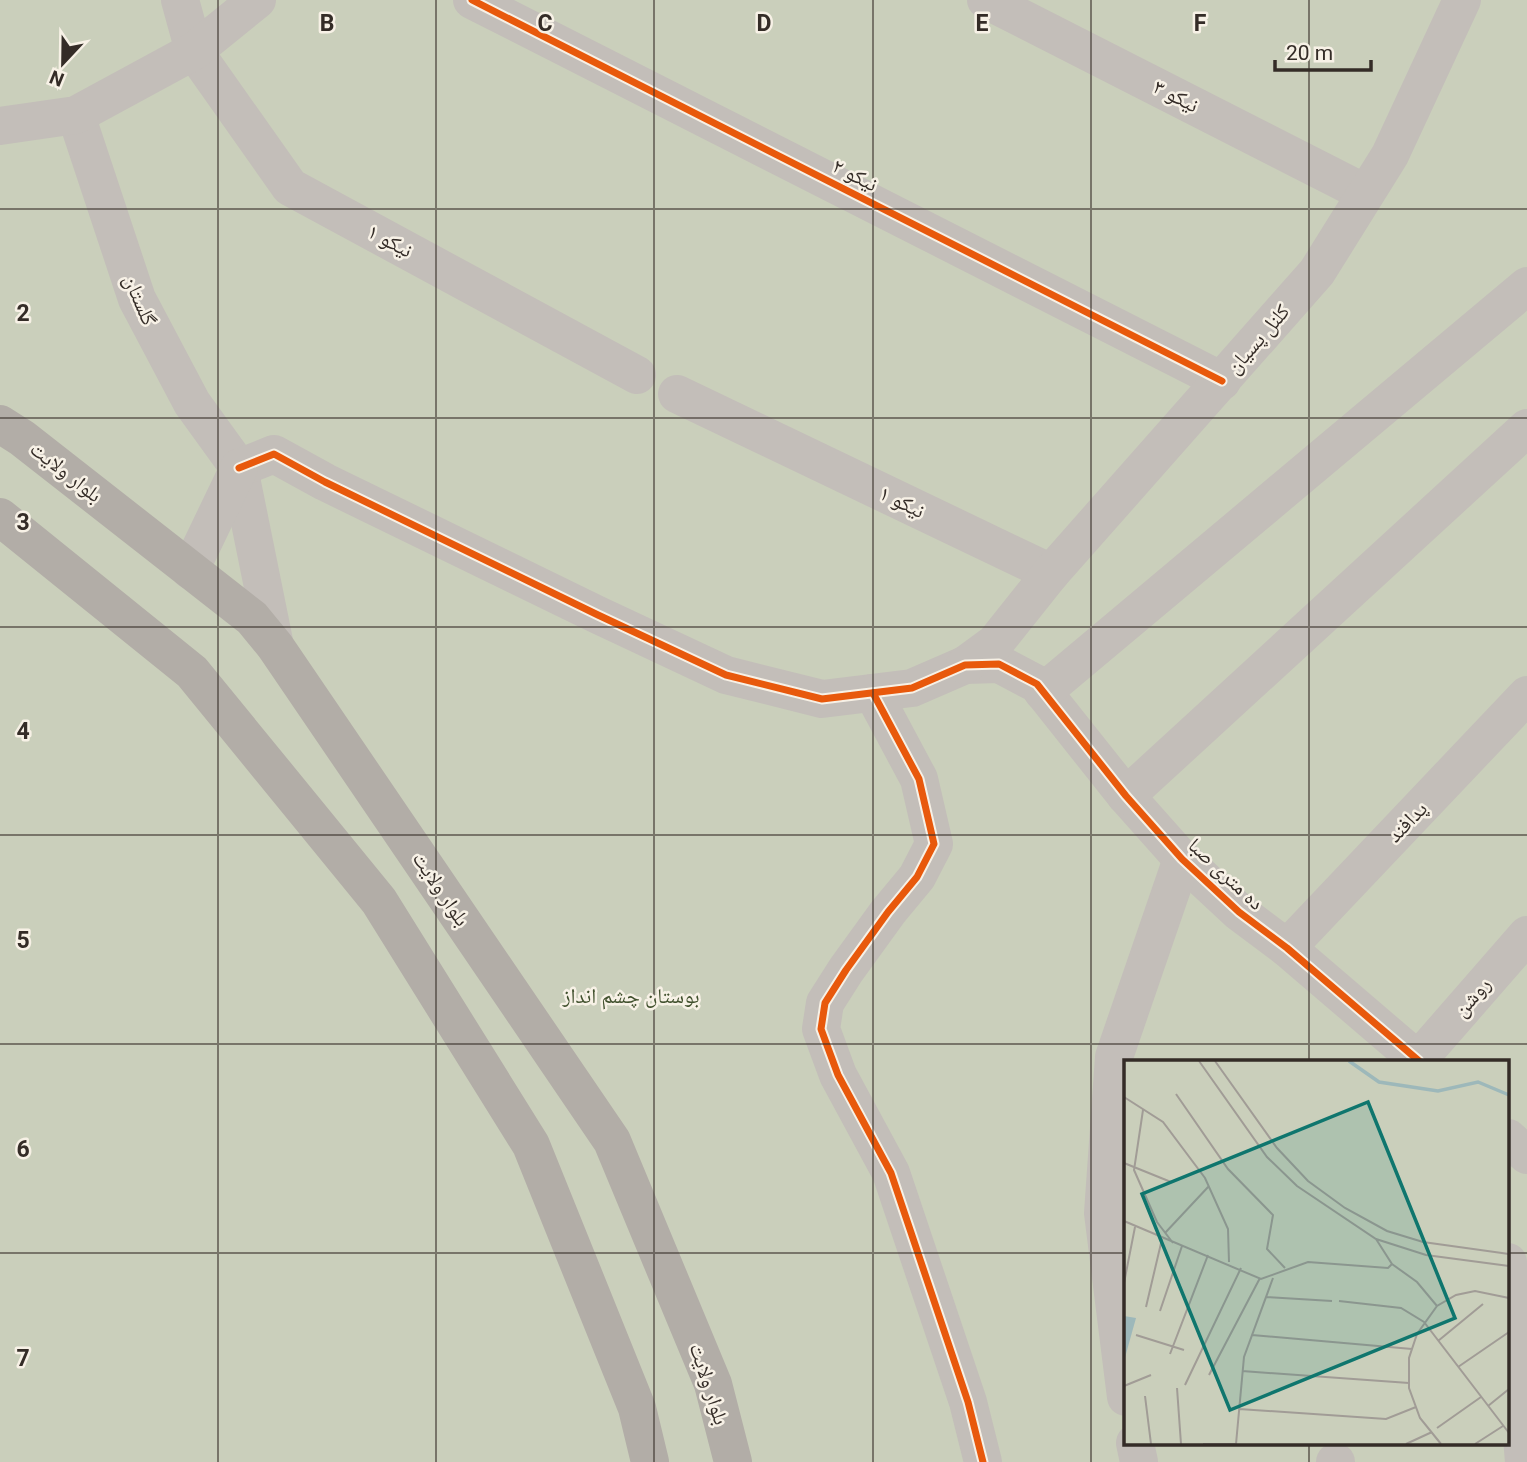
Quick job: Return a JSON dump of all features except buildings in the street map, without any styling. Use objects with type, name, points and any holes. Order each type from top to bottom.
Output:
[{"type":"main road","name":"بلوار ولایت","points":[[0,424],[22,438],[252,618],[275,646],[612,1141],[713,1384],[733,1462]]},
{"type":"main road","points":[[0,517],[192,672],[379,901],[531,1145],[636,1408],[650,1462]]},
{"type":"street","name":"نیکو ۱","points":[[180,0],[194,51],[290,187],[638,374]]},
{"type":"street","points":[[0,126],[76,115],[194,51],[257,0]]},
{"type":"street","name":"نیکو ۲","points":[[472,0],[1222,381]]},
{"type":"street","name":"نیکو ۳","points":[[986,0],[1366,193]]},
{"type":"street","name":"کلنل پسیان","points":[[965,665],[995,643],[1051,573],[1317,272],[1390,155],[1462,0]]},
{"type":"street","name":"گلستان","points":[[76,115],[136,299],[192,403],[239,468],[275,646]]},
{"type":"street","points":[[190,570],[239,468],[274,454],[350,494],[726,675],[822,699],[912,688],[965,665],[999,664],[1040,688],[1527,286]]},
{"type":"street","name":"نیکو ۱","points":[[677,394],[1051,573]]},
{"type":"street","points":[[1126,796],[1527,428]]},
{"type":"street","name":"ده متری صبا","points":[[1040,688],[1126,796],[1182,859],[1238,912],[1287,948],[1417,1060]]},
{"type":"street","points":[[873,693],[919,779],[934,844],[917,877],[881,922],[825,1003],[821,1029],[838,1075],[891,1173],[968,1402],[983,1462]]},
{"type":"street","name":"پدافند","points":[[1287,948],[1527,695]]},
{"type":"street","points":[[1123,1349],[1103,1213],[1114,1057],[1182,859]]},
{"type":"street","name":"روشن","points":[[1419,1060],[1527,934]]},
{"type":"street","points":[[1510,1287],[1524,1462]]},
{"type":"street","points":[[1135,1444],[1139,1462]]},
{"type":"green space","name":"بوستان چشم انداز","points":[[0,0],[1527,0],[1527,1462],[0,1462]]},
{"type":"cycle path","points":[[472,0],[1222,381]]},
{"type":"cycle path","points":[[239,468],[274,454],[325,482],[726,675],[822,699],[912,688],[965,665],[999,664],[1037,684],[1126,796],[1182,859],[1239,912],[1287,948],[1418,1060]]},
{"type":"cycle path","points":[[873,693],[919,779],[934,844],[917,877],[888,912],[825,1003],[821,1029],[838,1075],[891,1173],[968,1402],[983,1462]]}]
